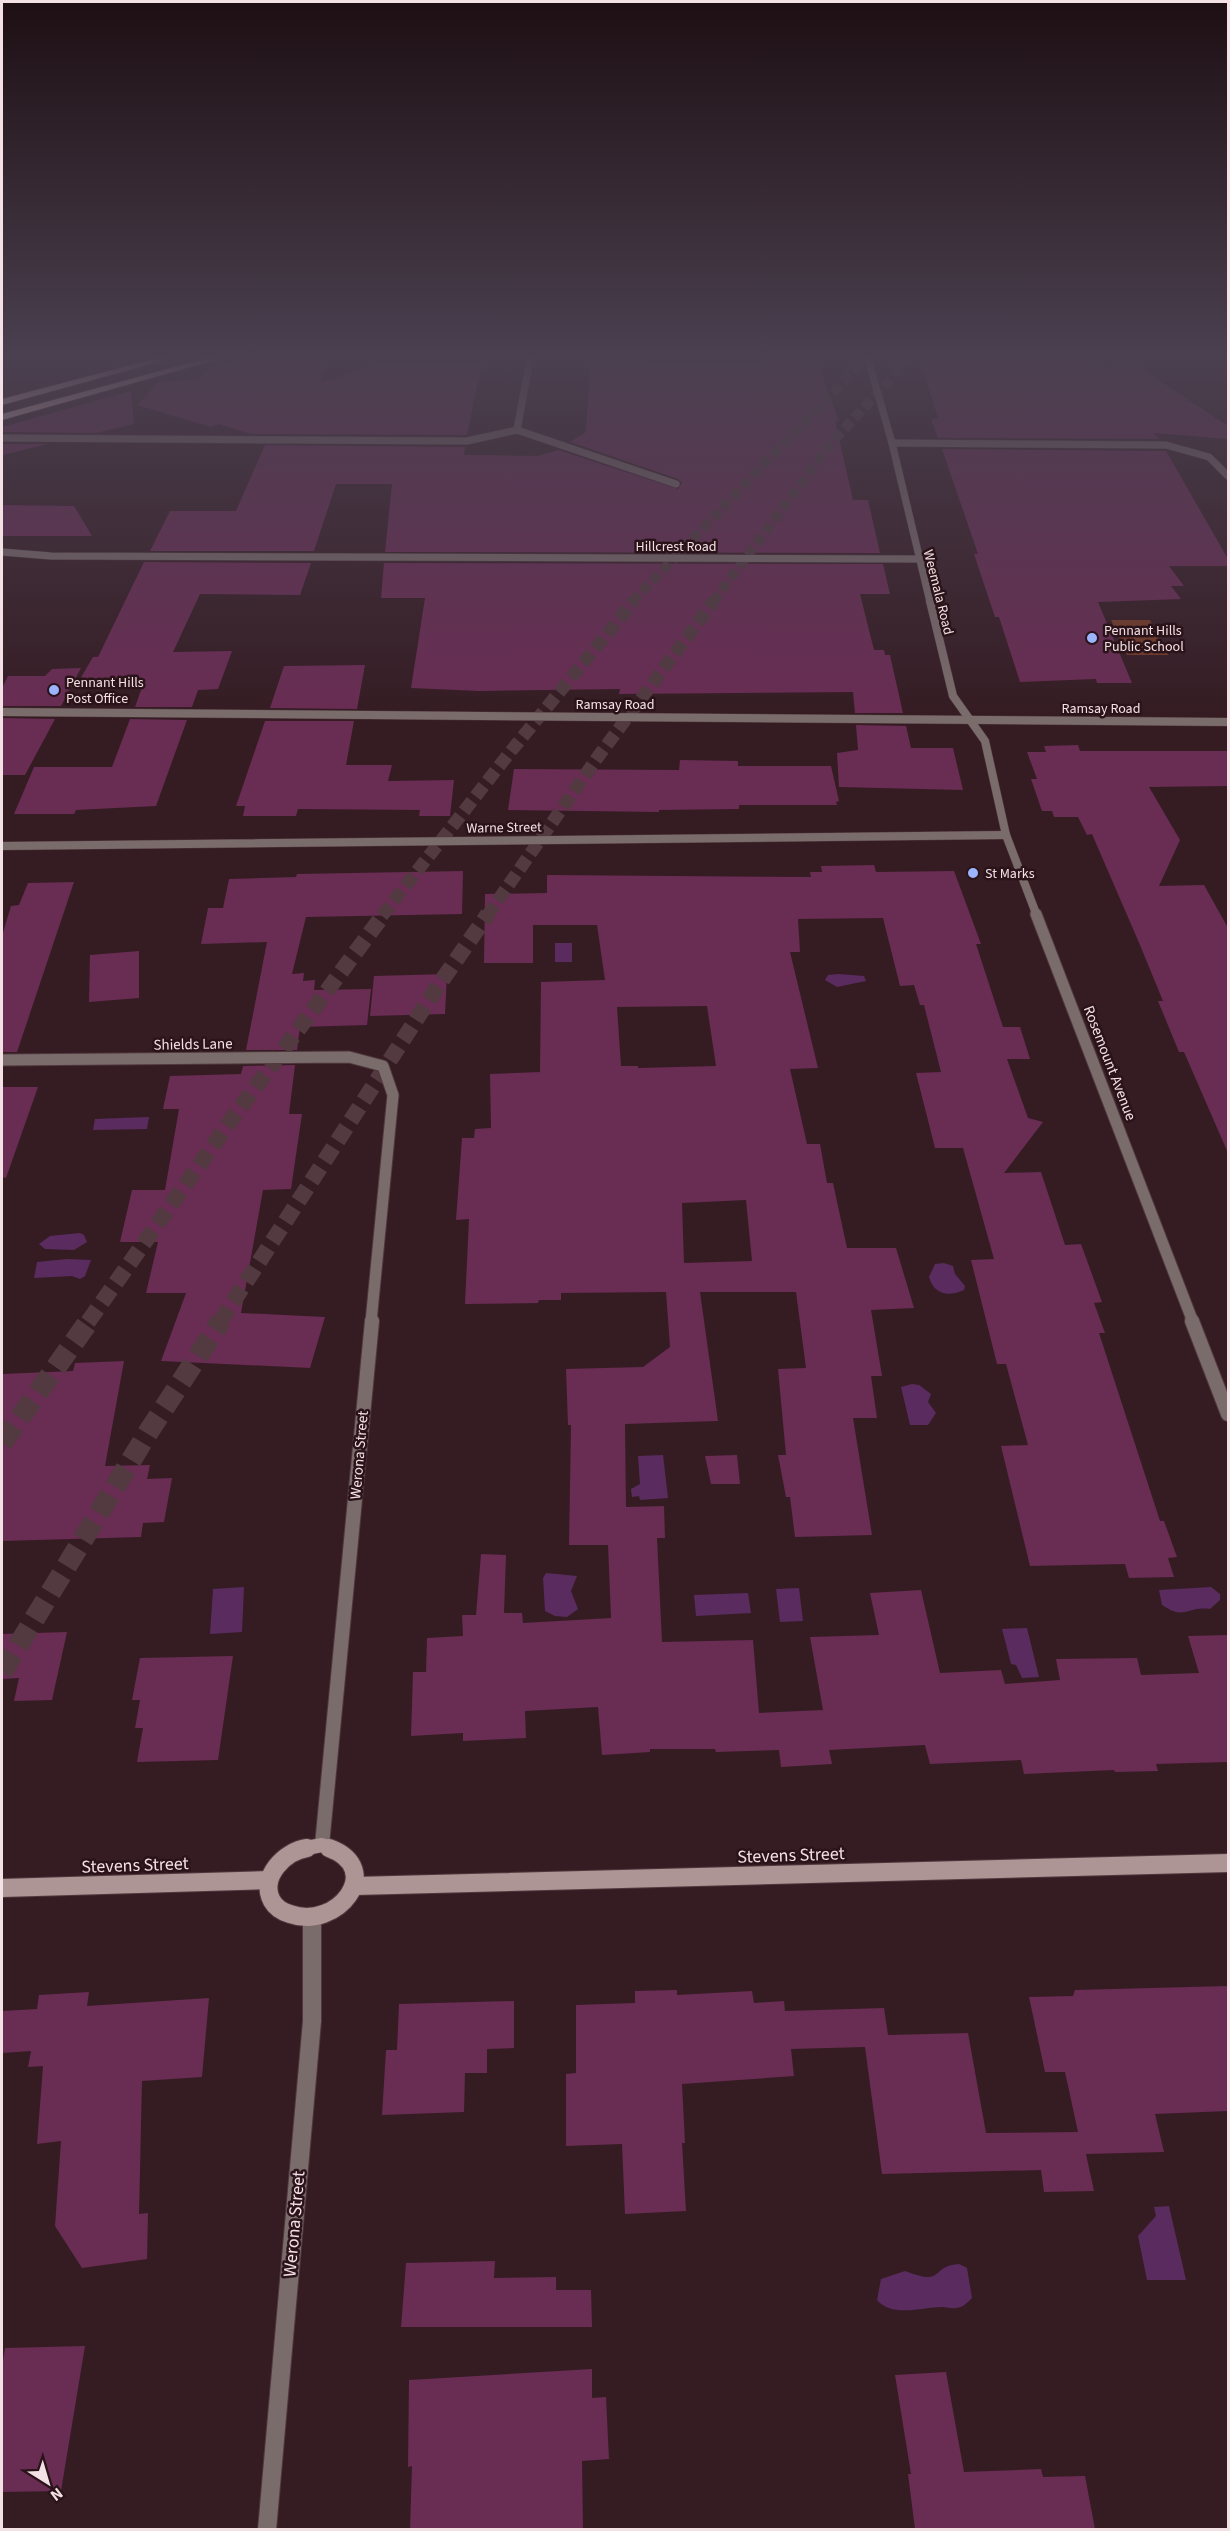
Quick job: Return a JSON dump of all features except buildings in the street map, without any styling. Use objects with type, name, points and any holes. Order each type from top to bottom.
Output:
[{"type":"street","points":[[656,477],[676,484]]},
{"type":"street","name":"Weemala Road","points":[[900,477],[953,696],[971,721]]},
{"type":"street","name":"Hillcrest Road","points":[[2,552],[51,556],[919,559]]},
{"type":"street","name":"Ramsay Road","points":[[2,712],[1228,722]]},
{"type":"street","name":"Rosemount Avenue","points":[[971,721],[985,741],[1006,835],[1228,1414]]},
{"type":"street","name":"Warne Street","points":[[2,846],[1006,835]]},
{"type":"street","name":"Shields Lane","points":[[2,1060],[349,1057],[383,1066]]},
{"type":"street","name":"Werona Street","points":[[322,1845],[393,1095],[383,1066]]},
{"type":"street","points":[[322,1845],[335,1848],[345,1854],[356,1874],[355,1886],[349,1898],[327,1914],[312,1917],[297,1917],[275,1903],[269,1893],[269,1880],[273,1869],[282,1858],[307,1846],[322,1845]]},
{"type":"street","name":"Stevens Street","points":[[355,1886],[1228,1863]]},
{"type":"street","name":"Stevens Street","points":[[2,1888],[269,1880]]},
{"type":"street","name":"Werona Street","points":[[267,2529],[312,2021],[312,1917]]},
{"type":"shaded area","points":[[1111,620],[1150,620],[1168,655],[1127,655]]},
{"type":"shaded area","points":[[555,943],[572,943],[572,962],[555,962]]},
{"type":"shaded area","points":[[828,975],[864,976],[866,981],[837,987],[825,980]]},
{"type":"shaded area","points":[[149,1117],[147,1129],[93,1130],[95,1119]]},
{"type":"shaded area","points":[[80,1233],[84,1235],[87,1242],[74,1250],[45,1249],[39,1244],[50,1236]]},
{"type":"shaded area","points":[[67,1259],[91,1260],[85,1276],[80,1279],[72,1276],[34,1278],[37,1262]]},
{"type":"shaded area","points":[[944,1263],[953,1266],[955,1274],[965,1286],[964,1290],[948,1294],[934,1288],[929,1277],[935,1264]]},
{"type":"shaded area","points":[[919,1385],[931,1394],[928,1402],[936,1413],[928,1425],[910,1425],[901,1387]]},
{"type":"shaded area","points":[[663,1455],[668,1498],[640,1500],[639,1496],[632,1497],[631,1489],[640,1484],[638,1456]]},
{"type":"shaded area","points":[[546,1573],[577,1576],[571,1591],[578,1609],[567,1617],[555,1616],[545,1611],[543,1578]]},
{"type":"shaded area","points":[[244,1587],[242,1632],[210,1634],[213,1589]]},
{"type":"shaded area","points":[[1211,1587],[1220,1594],[1220,1600],[1210,1609],[1196,1609],[1181,1613],[1162,1605],[1159,1590]]},
{"type":"shaded area","points":[[799,1588],[803,1621],[780,1622],[776,1589]]},
{"type":"shaded area","points":[[748,1593],[751,1613],[696,1616],[694,1595]]},
{"type":"shaded area","points":[[1027,1628],[1039,1677],[1022,1678],[1016,1665],[1011,1664],[1002,1629]]},
{"type":"shaded area","points":[[1169,2206],[1186,2280],[1147,2280],[1138,2236],[1156,2216],[1154,2207]]},
{"type":"shaded area","points":[[959,2264],[967,2268],[972,2298],[961,2307],[899,2310],[891,2309],[877,2300],[881,2279],[905,2271],[927,2277],[944,2268]]},
{"type":"tunnel","points":[[632,602],[752,477]]},
{"type":"tunnel","points":[[713,602],[806,477]]},
{"type":"tunnel","points":[[382,916],[511,751],[634,601]]},
{"type":"tunnel","points":[[487,916],[597,758],[714,601]]},
{"type":"tunnel","points":[[88,1322],[234,1116],[384,914]]},
{"type":"tunnel","points":[[220,1322],[438,986],[488,914]]},
{"type":"tunnel","points":[[2,1443],[89,1321]]},
{"type":"tunnel","points":[[2,1672],[149,1431],[221,1321]]},
{"type":"place","name":"Pennant Hills Public School","points":[[1092,638]]},
{"type":"place","name":"Pennant Hills Post Office","points":[[54,690]]},
{"type":"place","name":"St Marks","points":[[973,873]]}]
